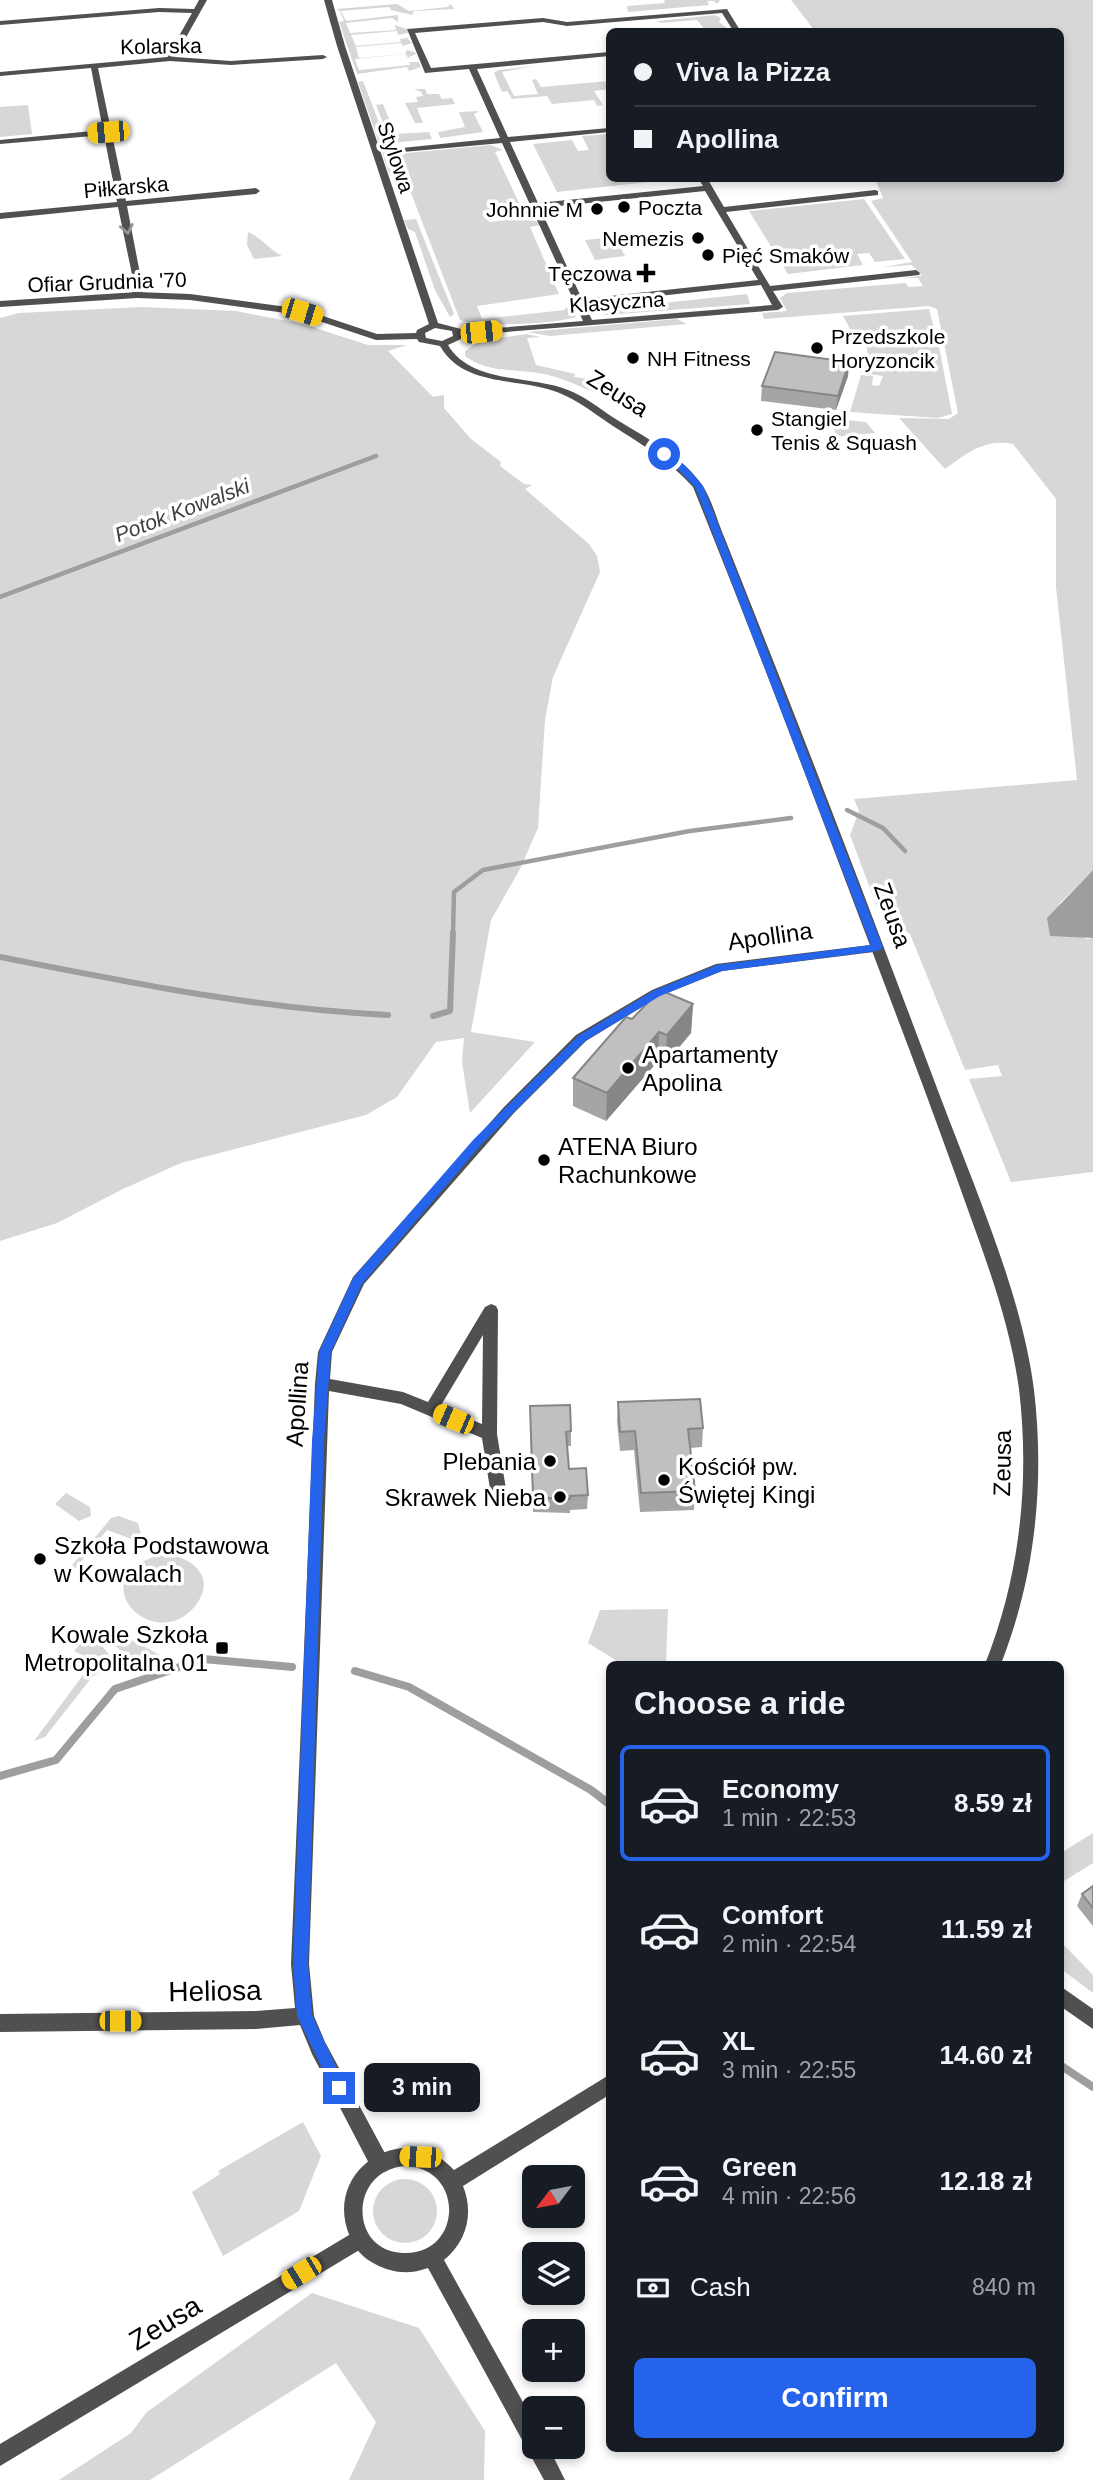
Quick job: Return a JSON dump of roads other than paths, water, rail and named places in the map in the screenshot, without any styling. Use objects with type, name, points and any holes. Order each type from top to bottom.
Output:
[{"type":"street","points":[[170,59],[203,0]]},
{"type":"street","name":"Stylowa","points":[[328,0],[434,325]]},
{"type":"street","points":[[0,23],[159,10],[196,11]]},
{"type":"street","points":[[606,54],[428,71],[410,31],[543,20],[567,24],[724,11],[735,28]]},
{"type":"street","name":"Kolarska","points":[[0,74],[170,59],[231,63],[323,57]]},
{"type":"street","points":[[94,66],[138,284],[137,295]]},
{"type":"street","points":[[472,67],[588,322]]},
{"type":"street","points":[[392,151],[606,130]]},
{"type":"street","points":[[0,142],[108,132]]},
{"type":"street","points":[[704,182],[766,285]]},
{"type":"street","points":[[536,206],[708,188]]},
{"type":"street","name":"Piłkarska","points":[[0,216],[256,191]]},
{"type":"street","points":[[722,210],[875,193]]},
{"type":"street","points":[[580,302],[916,273]]},
{"type":"street","name":"Klasyczna","points":[[458,334],[778,307],[766,285]]},
{"type":"street","name":"Ofiar Grudnia '70","points":[[0,304],[137,295],[190,297],[277,307],[376,337],[420,336]]},
{"type":"street","points":[[434,325],[450,326],[458,334],[455,340],[443,344],[428,342],[420,336],[423,329],[434,325]]},
{"type":"street","name":"Zeusa","points":[[443,344],[456,364],[472,372],[531,381],[569,393],[677,463],[698,486],[877,948],[1012,1314],[1026,1387],[1030,1447],[1023,1553],[1012,1608],[994,1661]]},
{"type":"street","name":"Apollina","points":[[380,2164],[317,2048],[304,2016],[300,1964],[325,1352],[358,1281],[478,1142],[581,1038],[656,993],[720,968],[877,948]]},
{"type":"street","points":[[431,1409],[491,1310],[489,1434],[498,1489]]},
{"type":"street","points":[[322,1384],[403,1398],[489,1434]]},
{"type":"street","points":[[1064,1998],[1093,2020]]},
{"type":"street","name":"Heliosa","points":[[0,2023],[256,2020],[304,2016]]},
{"type":"street","points":[[452,2182],[606,2086]]},
{"type":"street","points":[[400,2157],[420,2157],[439,2166],[452,2182],[458,2202],[457,2223],[447,2242],[432,2257],[412,2264],[392,2263],[373,2255],[359,2239],[353,2219],[355,2197],[364,2178],[380,2164],[400,2157]]},
{"type":"street","name":"Zeusa","points":[[0,2456],[359,2239]]},
{"type":"street","points":[[432,2257],[522,2421]]},
{"type":"street","points":[[543,2459],[555,2480]]},
{"type":"waterway","name":"Potok Kowalski","points":[[0,597],[376,456]]},
{"type":"waterway","points":[[847,810],[883,828],[905,851]]},
{"type":"waterway","points":[[453,934],[454,892],[483,870],[690,831],[791,818]]},
{"type":"waterway","points":[[433,1016],[450,1011],[453,933]]},
{"type":"waterway","points":[[0,957],[241,1001],[388,1015]]},
{"type":"waterway","points":[[0,1776],[56,1760],[115,1689],[203,1659],[292,1667]]},
{"type":"waterway","points":[[355,1671],[409,1687],[591,1790],[606,1802]]},
{"type":"waterway","points":[[1064,2068],[1093,2087]]},
{"type":"place","name":"Poczta","points":[[624,207]]},
{"type":"place","name":"Johnnie M","points":[[597,209]]},
{"type":"place","name":"Nemezis","points":[[698,238]]},
{"type":"place","name":"Pięć Smaków","points":[[708,255]]},
{"type":"place","name":"Tęczowa","points":[[646,273]]},
{"type":"place","name":"Przedszkole Horyzoncik","points":[[817,348]]},
{"type":"place","name":"NH Fitness","points":[[633,358]]},
{"type":"place","name":"Stangiel Tenis & Squash","points":[[757,430]]},
{"type":"place","name":"Apartamenty Apolina","points":[[628,1068]]},
{"type":"place","name":"ATENA Biuro Rachunkowe","points":[[544,1160]]},
{"type":"place","name":"Plebania","points":[[550,1461]]},
{"type":"place","name":"Kościół pw. Świętej Kingi","points":[[664,1480]]},
{"type":"place","name":"Skrawek Nieba","points":[[560,1497]]},
{"type":"place","name":"Szkoła Podstawowa w Kowalach","points":[[40,1559]]},
{"type":"place","name":"Kowale Szkoła Metropolitalna 01","points":[[222,1648]]}]
